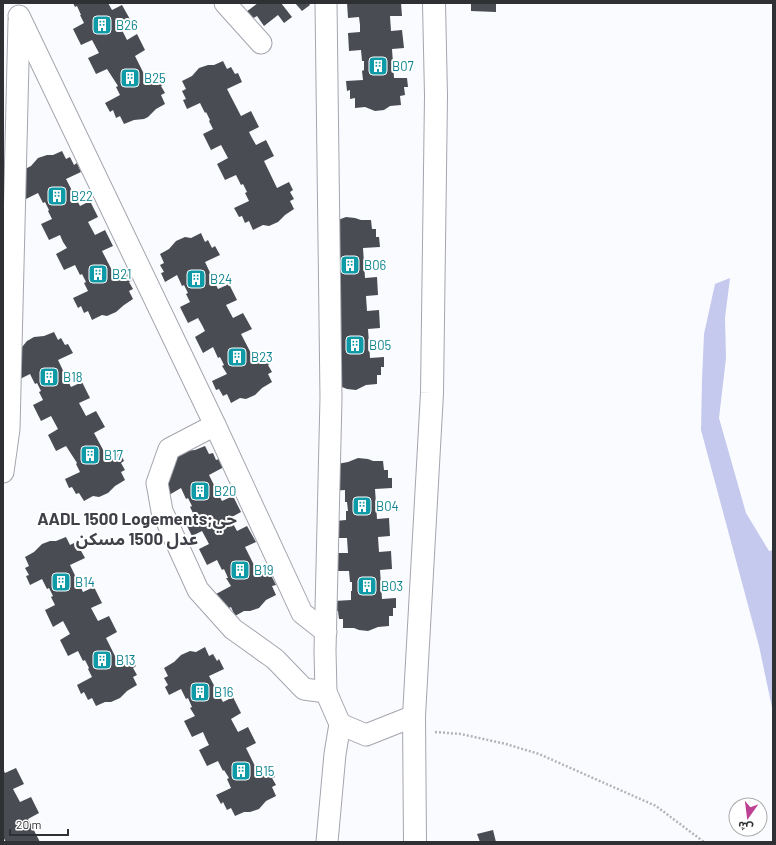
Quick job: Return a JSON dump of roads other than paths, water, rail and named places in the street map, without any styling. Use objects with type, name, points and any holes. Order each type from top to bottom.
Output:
[{"type":"street","points":[[225,3],[261,43]]},
{"type":"street","points":[[326,3],[331,398],[326,692],[340,724],[335,754],[326,842]]},
{"type":"street","points":[[415,842],[414,723],[432,393],[436,96],[434,3]]},
{"type":"street","points":[[22,10],[302,612],[326,632]]},
{"type":"street","points":[[3,472],[9,429],[22,10]]},
{"type":"street","points":[[215,425],[169,450],[157,483],[162,511],[198,590],[232,629],[275,659],[304,689],[326,692]]},
{"type":"street","points":[[340,724],[366,735],[414,723]]},
{"type":"place","name":"B26","points":[[102,25]]},
{"type":"place","name":"B07","points":[[378,66]]},
{"type":"place","name":"B25","points":[[130,78]]},
{"type":"place","name":"B22","points":[[57,196]]},
{"type":"place","name":"B06","points":[[350,265]]},
{"type":"place","name":"B21","points":[[98,274]]},
{"type":"place","name":"B24","points":[[196,279]]},
{"type":"place","name":"B05","points":[[355,345]]},
{"type":"place","name":"B23","points":[[237,357]]},
{"type":"place","name":"B18","points":[[49,377]]},
{"type":"place","name":"B17","points":[[90,455]]},
{"type":"place","name":"B20","points":[[200,491]]},
{"type":"place","name":"B04","points":[[362,506]]},
{"type":"place","name":"B19","points":[[240,570]]},
{"type":"place","name":"B14","points":[[61,582]]},
{"type":"place","name":"B03","points":[[367,586]]},
{"type":"place","name":"B13","points":[[102,660]]},
{"type":"place","name":"B16","points":[[200,692]]},
{"type":"place","name":"B15","points":[[241,771]]},
{"type":"district","name":"AADL 1500 Logements;حي عدل 1500 مسكن","points":[[137,528]]}]
